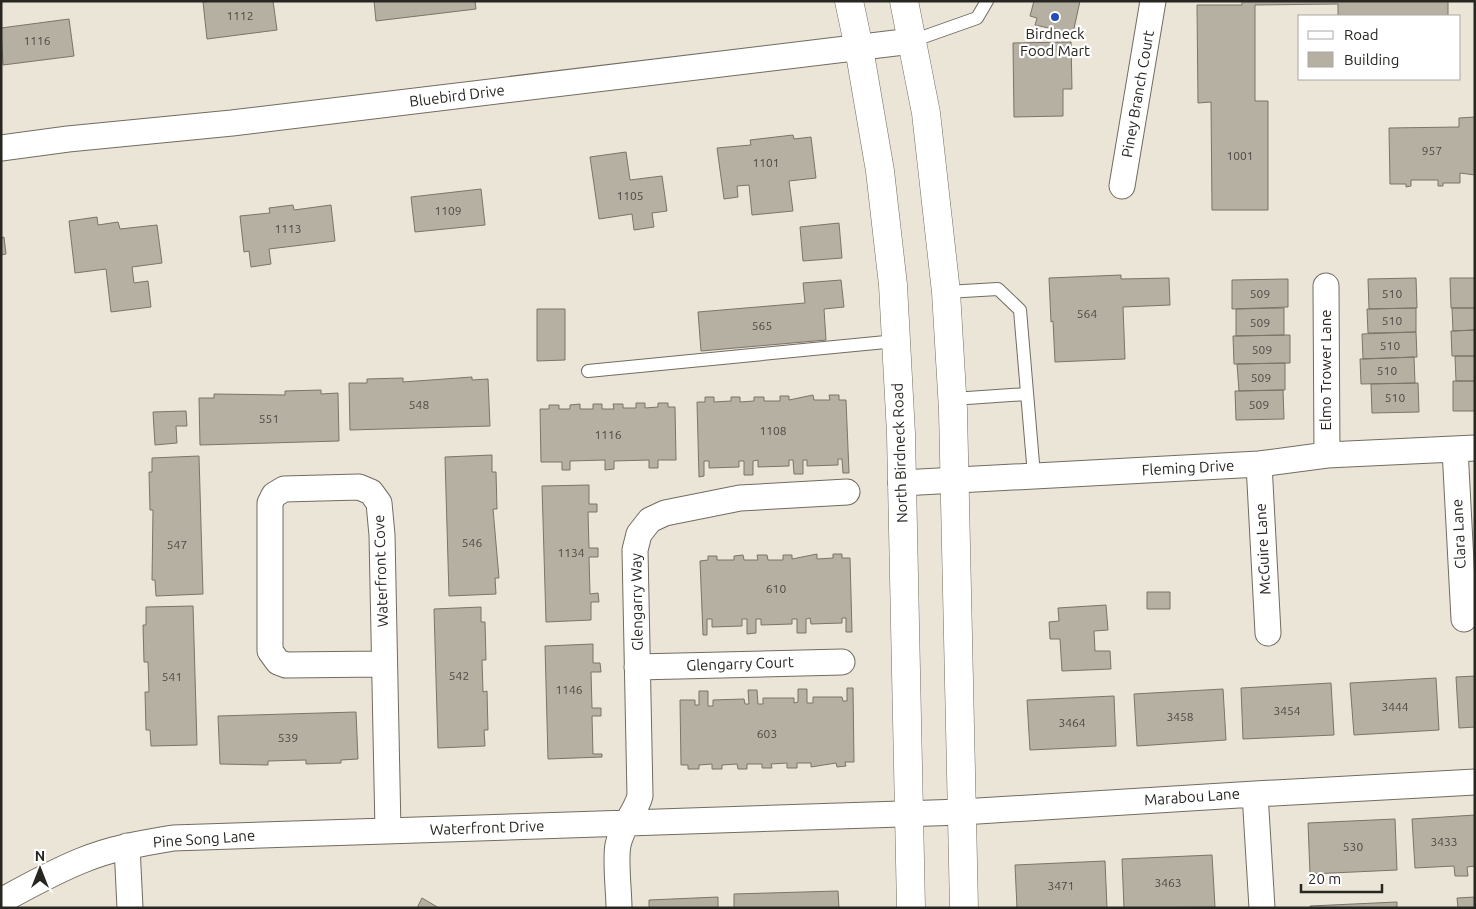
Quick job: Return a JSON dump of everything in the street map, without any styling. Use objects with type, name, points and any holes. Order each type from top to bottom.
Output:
[{"type":"main road","name":"North Birdneck Road","points":[[849,1],[880,171],[894,285],[901,434],[911,908]]},
{"type":"main road","points":[[904,1],[926,113],[946,292],[955,479],[964,908]]},
{"type":"street","name":"Piney Branch Court","points":[[1122,186],[1153,1]]},
{"type":"street","name":"Bluebird Drive","points":[[1,148],[68,139],[242,122],[912,41]]},
{"type":"street","name":"Elmo Trower Lane","points":[[1326,286],[1327,455]]},
{"type":"street","name":"Fleming Drive","points":[[902,483],[1259,464],[1327,455],[1465,448]]},
{"type":"street","name":"Clara Lane","points":[[1464,619],[1465,448]]},
{"type":"street","name":"McGuire Lane","points":[[1259,464],[1268,634]]},
{"type":"street","name":"Waterfront Cove","points":[[359,488],[371,492],[379,503],[382,535],[384,664],[286,665],[278,662],[270,651],[270,503],[274,495],[284,489],[359,488]]},
{"type":"street","name":"Glengarry Way","points":[[619,908],[618,846],[625,823],[637,808],[640,796],[635,550],[639,534],[650,520],[665,513],[740,498],[847,492]]},
{"type":"street","name":"Glengarry Court","points":[[637,667],[842,662]]},
{"type":"street","points":[[384,664],[388,831]]},
{"type":"street","name":"Marabou Lane","points":[[909,814],[1475,782]]},
{"type":"street","points":[[1255,794],[1262,908]]},
{"type":"street","name":"Waterfront Drive","points":[[388,831],[909,814]]},
{"type":"street","name":"Pine Song Lane","points":[[1,901],[29,885],[84,859],[127,846],[173,838],[388,831]]},
{"type":"street","points":[[127,846],[130,908]]},
{"type":"lane","points":[[912,41],[977,18],[987,1]]},
{"type":"lane","points":[[946,292],[998,289],[1020,310],[1034,475]]},
{"type":"lane","points":[[588,371],[896,341]]},
{"type":"lane","points":[[952,399],[1027,394]]},
{"type":"building","points":[[273,1],[277,30],[207,39],[203,2]]},
{"type":"building","points":[[374,1],[475,1],[476,9],[376,21]]},
{"type":"building","name":"Birdneck Food Mart","points":[[1034,1],[1080,1],[1073,33],[1035,25],[1037,18],[1030,16]]},
{"type":"building","points":[[1242,1],[1448,1],[1448,15],[1338,15],[1338,4],[1255,5],[1255,101],[1268,101],[1268,210],[1212,210],[1211,102],[1198,103],[1197,5],[1242,5]]},
{"type":"building","points":[[69,19],[74,56],[3,65],[1,28]]},
{"type":"building","points":[[1071,42],[1072,89],[1063,89],[1063,116],[1014,117],[1013,43]]},
{"type":"building","points":[[1475,117],[1475,175],[1460,173],[1460,183],[1443,183],[1443,186],[1438,186],[1438,180],[1411,180],[1411,186],[1406,187],[1406,184],[1390,184],[1389,128],[1459,127],[1459,118]]},
{"type":"building","points":[[793,135],[794,139],[811,137],[816,178],[789,181],[793,211],[752,215],[749,185],[737,186],[738,197],[724,199],[717,148],[751,145],[750,140]]},
{"type":"building","points":[[626,152],[630,180],[662,176],[667,211],[652,213],[654,227],[634,230],[632,214],[599,219],[590,157]]},
{"type":"building","points":[[481,189],[485,225],[415,232],[411,197]]},
{"type":"building","points":[[293,205],[294,210],[331,205],[335,241],[269,249],[271,264],[251,267],[249,251],[244,252],[240,216],[270,213],[269,208]]},
{"type":"building","points":[[97,217],[98,225],[118,222],[120,229],[157,225],[162,263],[132,267],[134,283],[148,281],[151,307],[111,312],[106,269],[75,273],[69,221]]},
{"type":"building","points":[[839,223],[842,258],[803,261],[800,227]]},
{"type":"building","points":[[4,237],[6,254],[1,255],[1,238]]},
{"type":"building","points":[[1121,275],[1121,279],[1169,278],[1170,305],[1123,307],[1125,359],[1055,362],[1049,278]]},
{"type":"building","points":[[1416,278],[1417,308],[1369,309],[1368,279]]},
{"type":"building","points":[[1450,278],[1475,278],[1475,308],[1451,308]]},
{"type":"building","points":[[1288,279],[1288,307],[1232,309],[1232,280]]},
{"type":"building","points":[[841,280],[844,307],[824,309],[826,340],[701,351],[698,312],[805,303],[803,283]]},
{"type":"building","points":[[1284,308],[1284,335],[1236,336],[1236,309]]},
{"type":"building","points":[[1416,308],[1416,332],[1368,333],[1367,309]]},
{"type":"building","points":[[1452,308],[1475,308],[1475,330],[1453,331]]},
{"type":"building","points":[[537,309],[565,309],[565,360],[537,361]]},
{"type":"building","points":[[1475,330],[1475,356],[1452,356],[1451,331]]},
{"type":"building","points":[[1416,332],[1417,357],[1363,359],[1362,334]]},
{"type":"building","points":[[1290,335],[1290,363],[1234,364],[1233,336]]},
{"type":"building","points":[[1455,356],[1475,356],[1475,381],[1456,381]]},
{"type":"building","points":[[1414,357],[1415,383],[1361,384],[1360,359]]},
{"type":"building","points":[[1285,363],[1285,390],[1239,391],[1237,364]]},
{"type":"building","points":[[472,377],[472,380],[488,379],[490,426],[350,430],[349,383],[367,383],[367,379],[403,378],[403,382]]},
{"type":"building","points":[[1453,381],[1475,381],[1475,411],[1453,411]]},
{"type":"building","points":[[1418,383],[1419,412],[1372,413],[1371,384]]},
{"type":"building","points":[[321,390],[321,394],[338,393],[339,441],[200,445],[199,398],[214,398],[214,394],[285,395],[285,391]]},
{"type":"building","points":[[1283,390],[1284,419],[1236,420],[1235,391]]},
{"type":"building","points":[[813,395],[814,400],[830,400],[829,395],[839,395],[839,400],[846,400],[849,473],[843,473],[842,459],[838,459],[838,465],[807,466],[807,460],[803,460],[803,474],[794,474],[793,460],[789,460],[789,466],[758,467],[758,460],[753,461],[753,475],[744,475],[744,461],[739,461],[739,467],[709,468],[709,461],[704,461],[704,476],[699,477],[697,402],[705,402],[705,397],[714,397],[714,402],[731,401],[731,397],[740,397],[740,402],[754,401],[754,397],[764,397],[764,401],[780,401],[780,396],[789,396],[789,400]]},
{"type":"building","points":[[636,403],[645,403],[645,408],[658,407],[658,403],[668,403],[668,407],[675,407],[676,460],[658,460],[658,468],[649,468],[649,460],[614,461],[614,469],[605,470],[605,460],[570,461],[570,470],[562,470],[562,462],[541,462],[540,409],[549,409],[549,405],[559,405],[559,409],[570,409],[570,405],[580,404],[580,409],[593,409],[593,404],[602,404],[602,409],[614,409],[613,404],[623,404],[623,408],[636,408]]},
{"type":"building","points":[[186,411],[187,426],[176,426],[177,443],[155,445],[153,412]]},
{"type":"building","points":[[492,455],[492,472],[496,472],[497,509],[493,509],[499,578],[495,578],[496,594],[449,596],[445,457]]},
{"type":"building","points":[[199,456],[203,594],[156,596],[155,580],[152,580],[153,510],[150,510],[149,472],[152,472],[152,458]]},
{"type":"building","points":[[589,485],[589,504],[597,504],[597,512],[588,512],[589,548],[598,548],[598,557],[589,557],[590,594],[598,593],[599,602],[591,602],[591,620],[546,622],[542,486]]},
{"type":"building","points":[[817,554],[817,559],[833,558],[833,554],[842,554],[842,558],[850,558],[852,632],[846,632],[846,618],[842,618],[842,623],[811,624],[810,618],[806,619],[806,633],[797,633],[797,619],[792,619],[792,624],[761,625],[761,619],[756,619],[756,633],[747,634],[747,619],[742,619],[742,626],[712,627],[712,619],[707,619],[707,635],[703,635],[700,561],[708,560],[708,556],[717,556],[717,560],[734,560],[734,556],[743,555],[744,560],[758,560],[757,555],[767,555],[768,560],[783,560],[783,555],[792,555],[792,559]]},
{"type":"building","points":[[1147,592],[1170,592],[1170,609],[1147,609]]},
{"type":"building","points":[[1106,605],[1108,630],[1094,631],[1095,651],[1110,651],[1111,669],[1062,671],[1060,639],[1050,639],[1049,622],[1059,621],[1058,608]]},
{"type":"building","points":[[193,606],[197,745],[151,746],[150,730],[146,730],[145,692],[149,692],[148,662],[144,662],[143,625],[146,625],[146,607]]},
{"type":"building","points":[[481,607],[481,622],[485,622],[486,660],[482,660],[483,692],[487,691],[488,730],[484,730],[485,746],[438,748],[434,609]]},
{"type":"building","points":[[593,644],[593,663],[600,663],[601,672],[591,672],[592,708],[601,708],[601,716],[592,716],[593,754],[602,754],[602,757],[548,759],[545,646]]},
{"type":"building","points":[[1475,676],[1475,727],[1459,728],[1456,677]]},
{"type":"building","points":[[1436,678],[1439,730],[1354,735],[1350,683]]},
{"type":"building","points":[[1331,683],[1334,735],[1243,739],[1241,688]]},
{"type":"building","points":[[847,688],[853,688],[854,762],[845,762],[846,766],[837,767],[836,763],[811,767],[811,763],[797,763],[797,768],[787,768],[787,763],[771,764],[772,768],[762,768],[762,764],[747,764],[747,769],[738,769],[737,764],[722,765],[722,769],[712,769],[712,764],[699,765],[699,769],[688,769],[688,765],[681,765],[680,700],[695,700],[695,705],[699,705],[699,691],[708,691],[708,706],[713,706],[713,700],[744,699],[745,704],[749,704],[748,690],[757,690],[758,704],[763,704],[763,698],[794,698],[794,703],[798,702],[798,689],[807,689],[807,703],[813,703],[813,697],[842,697],[843,701],[847,701]]},
{"type":"building","points":[[1223,689],[1226,740],[1137,746],[1134,694]]},
{"type":"building","points":[[1114,696],[1116,746],[1030,750],[1027,700]]},
{"type":"building","points":[[356,712],[358,759],[341,760],[341,763],[306,764],[306,760],[268,761],[268,765],[220,764],[218,716]]},
{"type":"building","points":[[1475,815],[1475,866],[1467,867],[1468,876],[1455,876],[1454,866],[1415,868],[1412,819]]},
{"type":"building","points":[[1395,819],[1397,870],[1310,874],[1308,823]]},
{"type":"building","points":[[1212,855],[1215,907],[1124,908],[1122,859]]},
{"type":"building","points":[[1105,861],[1107,908],[1017,908],[1015,865]]},
{"type":"building","points":[[838,891],[839,908],[734,908],[734,894]]},
{"type":"building","points":[[718,897],[718,908],[649,908],[649,900]]},
{"type":"building","points":[[1475,897],[1475,908],[1458,908],[1457,898]]},
{"type":"building","points":[[422,898],[439,908],[417,908]]},
{"type":"building","points":[[1397,902],[1397,908],[1310,908],[1310,906]]},
{"type":"place","name":"Birdneck Food Mart","points":[[1055,17]]}]
